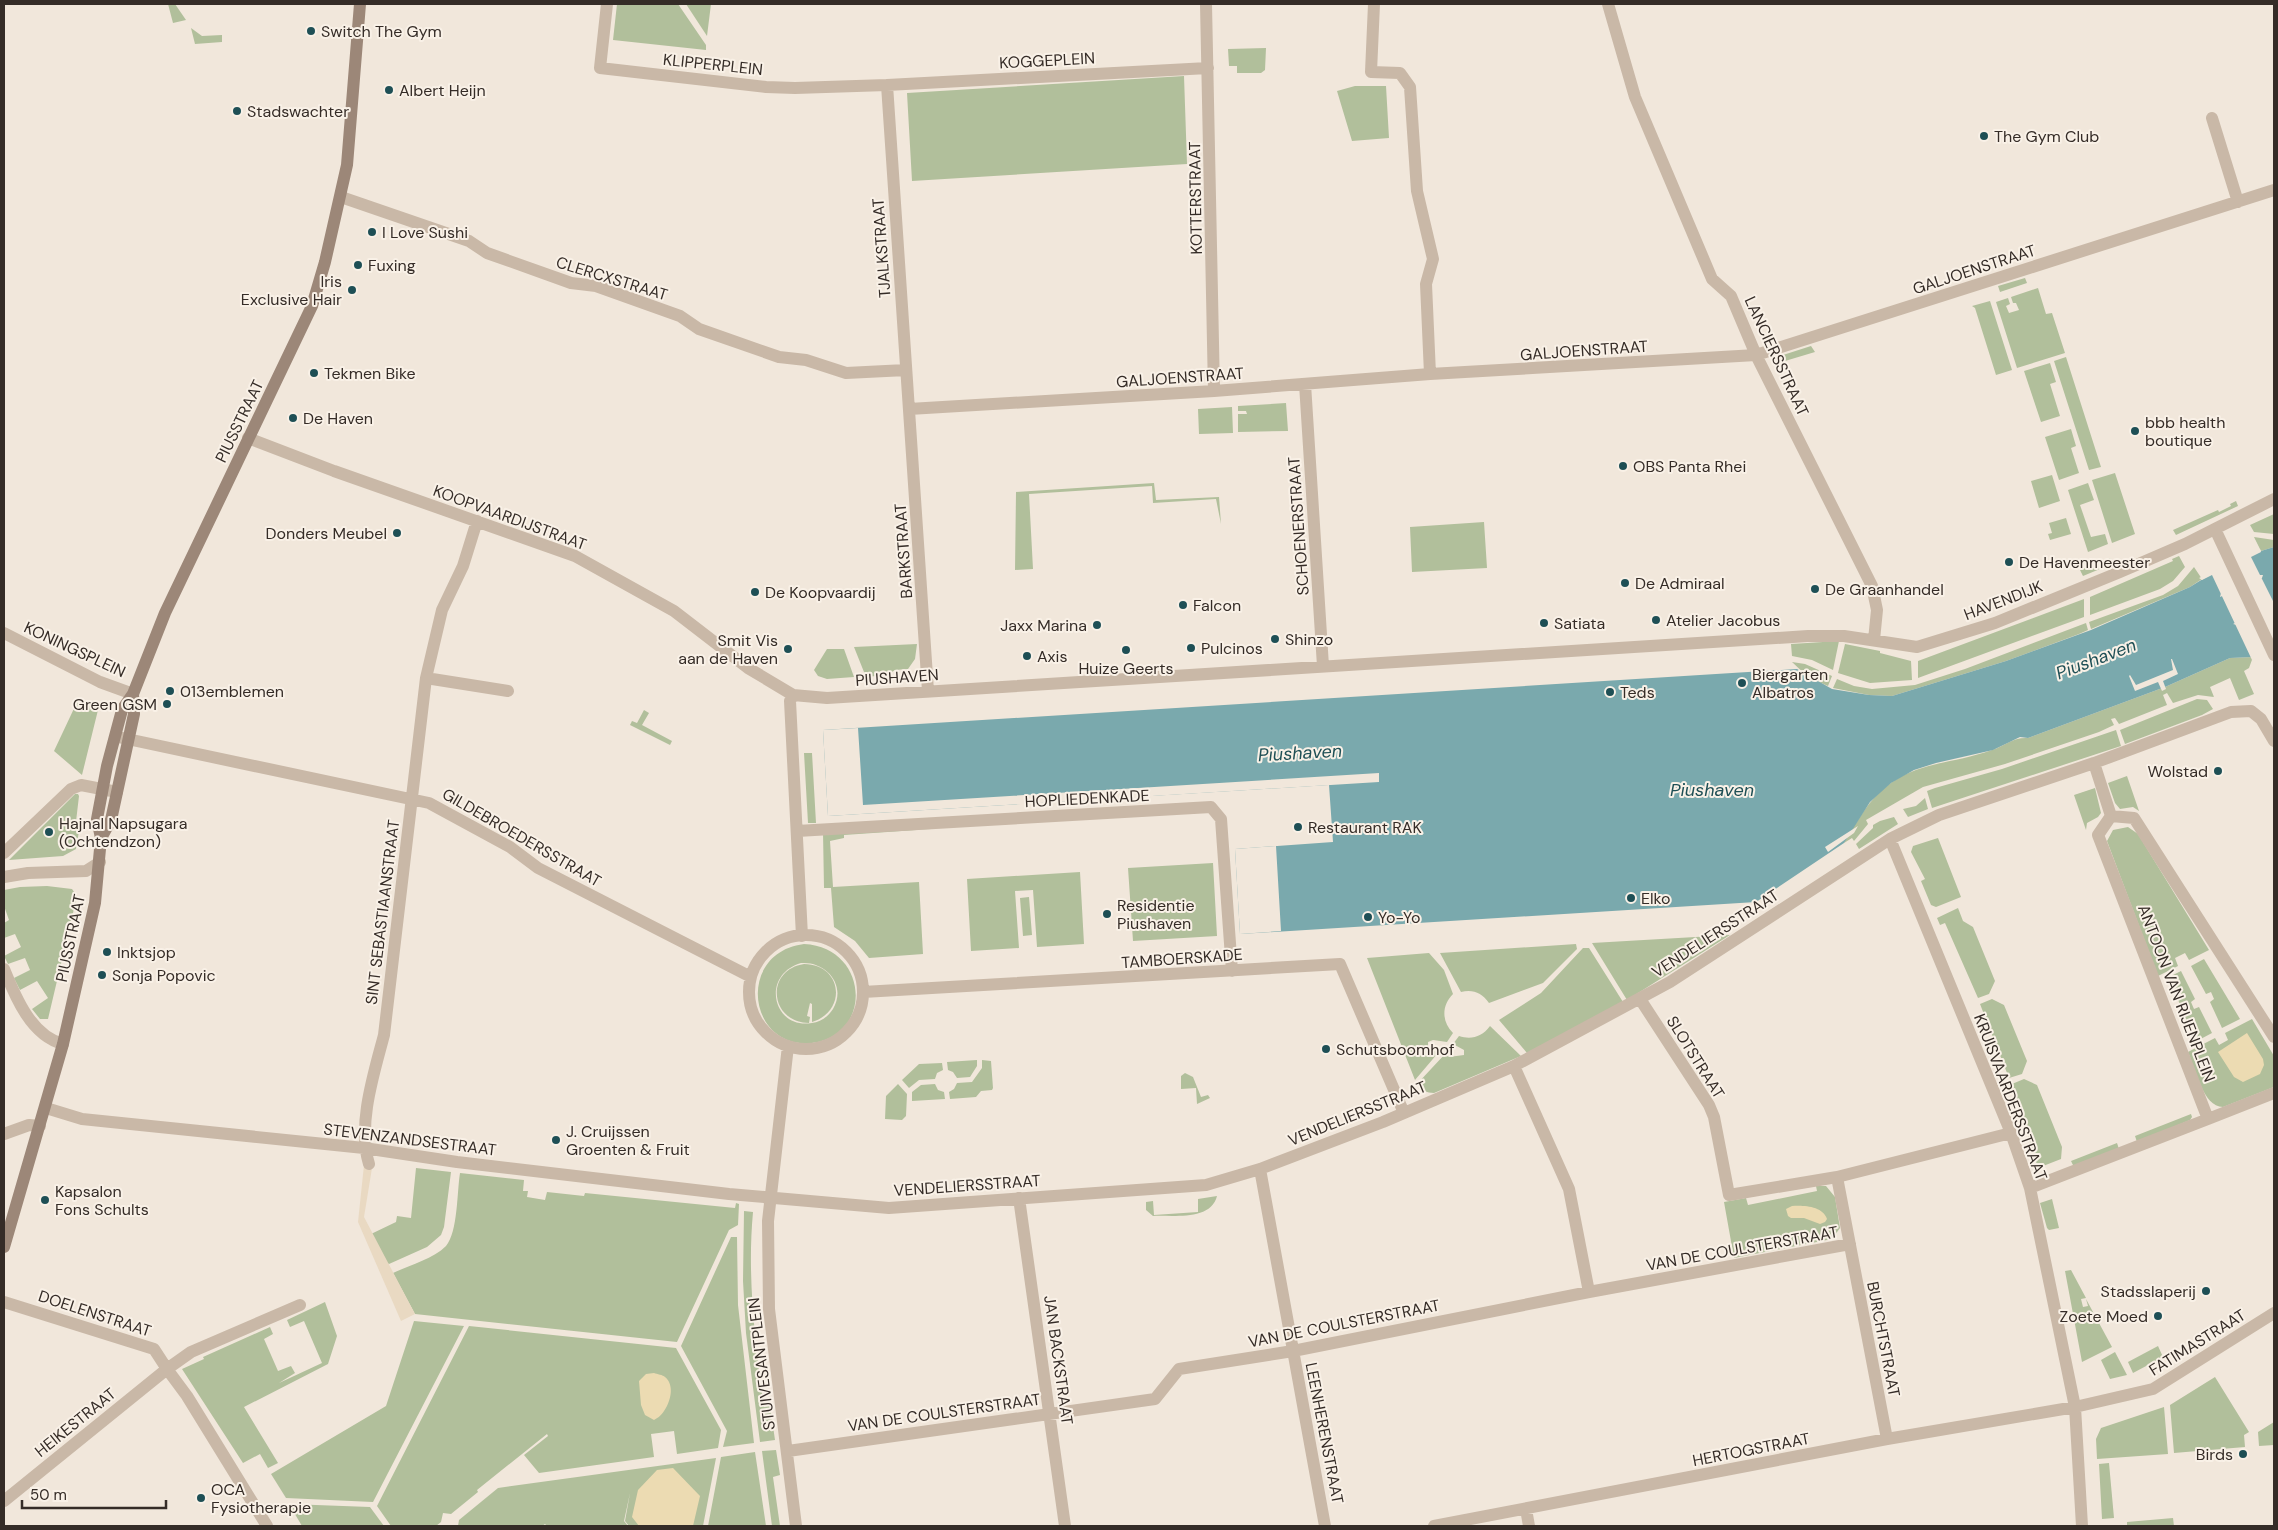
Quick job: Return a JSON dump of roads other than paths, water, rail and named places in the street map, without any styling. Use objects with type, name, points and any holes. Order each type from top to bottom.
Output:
[{"type":"street","name":"PIUSSTRAAT","points":[[4,1247],[46,1108],[63,1044],[95,903],[101,838],[97,819],[102,789],[122,710],[133,694],[165,613],[312,306],[325,262],[341,197],[348,155],[360,4]]},
{"type":"street","name":"KLIPPERPLEIN","points":[[607,4],[600,68],[766,87],[887,85]]},
{"type":"street","name":"KOTTERSTRAAT","points":[[1206,4],[1214,392]]},
{"type":"street","points":[[1374,4],[1372,72],[1400,73],[1410,87],[1417,191],[1433,259],[1426,284],[1430,374]]},
{"type":"street","name":"LANCIERSSTRAAT","points":[[1608,4],[1635,97],[1712,279],[1731,296],[1756,355],[1872,586],[1877,610],[1874,640]]},
{"type":"street","name":"KOGGEPLEIN","points":[[887,85],[1208,68]]},
{"type":"street","name":"TJALKSTRAAT","points":[[887,85],[909,409]]},
{"type":"street","points":[[2212,118],[2238,202]]},
{"type":"street","name":"GALJOENSTRAAT","points":[[909,409],[1214,392],[1430,374],[1756,355],[2274,190]]},
{"type":"street","name":"CLERCXSTRAAT","points":[[341,197],[469,241],[487,253],[571,283],[596,286],[680,316],[699,329],[779,357],[806,360],[846,373],[906,370]]},
{"type":"street","name":"SCHOENERSTRAAT","points":[[1305,384],[1323,666]]},
{"type":"street","name":"BARKSTRAAT","points":[[909,409],[928,691]]},
{"type":"street","name":"KOOPVAARDIJSTRAAT","points":[[248,438],[334,471],[575,556],[674,611],[748,668],[793,695]]},
{"type":"street","name":"HAVENDIJK","points":[[1874,640],[1917,647],[1995,623],[2120,572],[2214,530],[2274,499]]},
{"type":"street","name":"SINT SEBASTIAANSTRAAT","points":[[364,1148],[370,1086],[384,1035],[426,678],[442,610],[464,566],[477,521]]},
{"type":"street","points":[[2214,530],[2273,652]]},
{"type":"street","name":"KONINGSPLEIN","points":[[4,633],[100,682],[133,694]]},
{"type":"street","name":"PIUSHAVEN","points":[[793,695],[827,698],[1808,636],[1844,636],[1874,640]]},
{"type":"street","points":[[426,678],[508,692]]},
{"type":"street","name":"PIUSSTRAAT","points":[[101,838],[111,820],[129,739],[134,714],[133,694]]},
{"type":"street","points":[[793,695],[790,701],[802,936]]},
{"type":"street","points":[[1890,839],[1939,815],[2094,763],[2232,712],[2251,711],[2261,719],[2274,741]]},
{"type":"street","name":"GILDEBROEDERSSTRAAT","points":[[114,737],[429,803],[510,847],[538,868],[752,977]]},
{"type":"street","points":[[2094,763],[2111,816],[2134,818],[2274,1038]]},
{"type":"street","points":[[4,853],[71,789],[81,785],[117,792]]},
{"type":"street","name":"HOPLIEDENKADE","points":[[797,831],[1211,807],[1221,819],[1232,971]]},
{"type":"street","name":"ANTOON VAN RIJENPLEIN","points":[[2111,816],[2098,835],[2208,1119]]},
{"type":"street","name":"VENDELIERSSTRAAT","points":[[771,1197],[889,1208],[1206,1185],[1260,1169],[1404,1113],[1514,1066],[1678,977],[1890,839]]},
{"type":"street","name":"KRUISVAARDERSSTRAAT","points":[[1890,839],[2011,1133],[2030,1188],[2075,1407],[2082,1526]]},
{"type":"street","points":[[4,877],[28,873],[86,871],[100,862]]},
{"type":"street","points":[[802,936],[825,939],[845,951],[858,970],[863,992],[858,1015],[850,1028],[838,1039],[817,1048],[802,1049],[788,1046],[772,1037],[756,1018],[749,994],[752,977],[759,961],[770,948],[785,940],[802,936]]},
{"type":"street","name":"TAMBOERSKADE","points":[[863,992],[1340,964],[1404,1113]]},
{"type":"street","points":[[4,969],[14,995],[34,1025],[45,1036],[63,1044]]},
{"type":"street","name":"SLOTSTRAAT","points":[[1640,999],[1709,1106],[1714,1117],[1729,1195],[1837,1177]]},
{"type":"street","name":"STUIVESANTPLEIN","points":[[788,1046],[768,1222],[769,1309],[796,1526]]},
{"type":"street","points":[[1514,1066],[1569,1189],[1589,1292]]},
{"type":"street","points":[[2030,1188],[2274,1093]]},
{"type":"street","name":"STEVENZANDSESTRAAT","points":[[46,1108],[82,1119],[364,1148],[457,1162],[771,1197]]},
{"type":"street","points":[[4,1134],[29,1125],[40,1126]]},
{"type":"street","points":[[1837,1177],[2011,1133]]},
{"type":"street","points":[[364,1148],[369,1164]]},
{"type":"street","name":"LEENHERENSTRAAT","points":[[1260,1169],[1325,1526]]},
{"type":"street","name":"VAN DE COULSTERSTRAAT","points":[[788,1450],[1155,1399],[1180,1369],[1293,1350],[1589,1292],[1850,1244],[1837,1177]]},
{"type":"street","name":"JAN BACKSTRAAT","points":[[1019,1198],[1065,1526]]},
{"type":"street","name":"BURCHTSTRAAT","points":[[1850,1244],[1886,1439]]},
{"type":"street","name":"DOELENSTRAAT","points":[[4,1302],[154,1349],[167,1369]]},
{"type":"street","points":[[267,1526],[188,1396],[167,1369],[191,1352],[300,1306]]},
{"type":"street","name":"FATIMASTRAAT","points":[[2075,1407],[2153,1389],[2274,1314]]},
{"type":"street","name":"HEIKESTRAAT","points":[[4,1501],[167,1369]]},
{"type":"street","name":"HERTOGSTRAAT","points":[[1434,1526],[1886,1439],[2075,1407]]},
{"type":"street","points":[[1526,1509],[1529,1526]]},
{"type":"water","name":"Piushaven","points":[[2274,547],[2274,602],[2233,624],[2237,625],[2274,607],[2274,647],[2253,657],[2230,658],[2165,687],[2028,738],[2020,737],[1993,750],[1914,770],[1891,783],[1870,802],[1844,843],[1756,902],[1240,934],[1235,849],[1333,842],[1329,785],[828,816],[823,730],[1797,669],[1832,689],[1869,695],[1892,696],[2006,661],[2091,630],[2190,587],[2253,554]],"holes":[[[2263,575],[2262,578],[2220,597],[2221,593]]]},
{"type":"place","name":"Switch The Gym","points":[[311,31]]},
{"type":"place","name":"Albert Heijn","points":[[389,90]]},
{"type":"place","name":"Stadswachter","points":[[237,111]]},
{"type":"place","name":"The Gym Club","points":[[1984,136]]},
{"type":"place","name":"I Love Sushi","points":[[372,232]]},
{"type":"place","name":"Fuxing","points":[[358,265]]},
{"type":"place","name":"Iris Exclusive Hair","points":[[352,290]]},
{"type":"place","name":"Tekmen Bike","points":[[314,373]]},
{"type":"place","name":"De Haven","points":[[293,418]]},
{"type":"place","name":"bbb health boutique","points":[[2135,431]]},
{"type":"place","name":"OBS Panta Rhei","points":[[1623,466]]},
{"type":"place","name":"Donders Meubel","points":[[397,533]]},
{"type":"place","name":"De Havenmeester","points":[[2009,562]]},
{"type":"place","name":"De Admiraal","points":[[1625,583]]},
{"type":"place","name":"De Graanhandel","points":[[1815,589]]},
{"type":"place","name":"De Koopvaardij","points":[[755,592]]},
{"type":"place","name":"Falcon","points":[[1183,605]]},
{"type":"place","name":"Atelier Jacobus","points":[[1656,620]]},
{"type":"place","name":"Satiata","points":[[1544,623]]},
{"type":"place","name":"Jaxx Marina","points":[[1097,625]]},
{"type":"place","name":"Shinzo","points":[[1275,639]]},
{"type":"place","name":"Pulcinos","points":[[1191,648]]},
{"type":"place","name":"Smit Vis aan de Haven","points":[[788,649]]},
{"type":"place","name":"Huize Geerts","points":[[1126,650]]},
{"type":"place","name":"Axis","points":[[1027,656]]},
{"type":"place","name":"Biergarten Albatros","points":[[1742,683]]},
{"type":"place","name":"013emblemen","points":[[170,691]]},
{"type":"place","name":"Teds","points":[[1610,692]]},
{"type":"place","name":"Green GSM","points":[[167,704]]},
{"type":"place","name":"Wolstad","points":[[2218,771]]},
{"type":"place","name":"Restaurant RAK","points":[[1298,827]]},
{"type":"place","name":"Hajnal Napsugara (Ochtendzon)","points":[[49,832]]},
{"type":"place","name":"Elko","points":[[1631,898]]},
{"type":"place","name":"Residentie Piushaven","points":[[1107,914]]},
{"type":"place","name":"Yo-Yo","points":[[1368,917]]},
{"type":"place","name":"Inktsjop","points":[[107,952]]},
{"type":"place","name":"Sonja Popovic","points":[[102,975]]},
{"type":"place","name":"Schutsboomhof","points":[[1326,1049]]},
{"type":"place","name":"J. Cruijssen Groenten & Fruit","points":[[556,1140]]},
{"type":"place","name":"Kapsalon Fons Schults","points":[[45,1200]]},
{"type":"place","name":"Stadsslaperij","points":[[2206,1291]]},
{"type":"place","name":"Zoete Moed","points":[[2158,1316]]},
{"type":"place","name":"Birds","points":[[2243,1454]]},
{"type":"place","name":"OCA Fysiotherapie","points":[[201,1498]]}]
